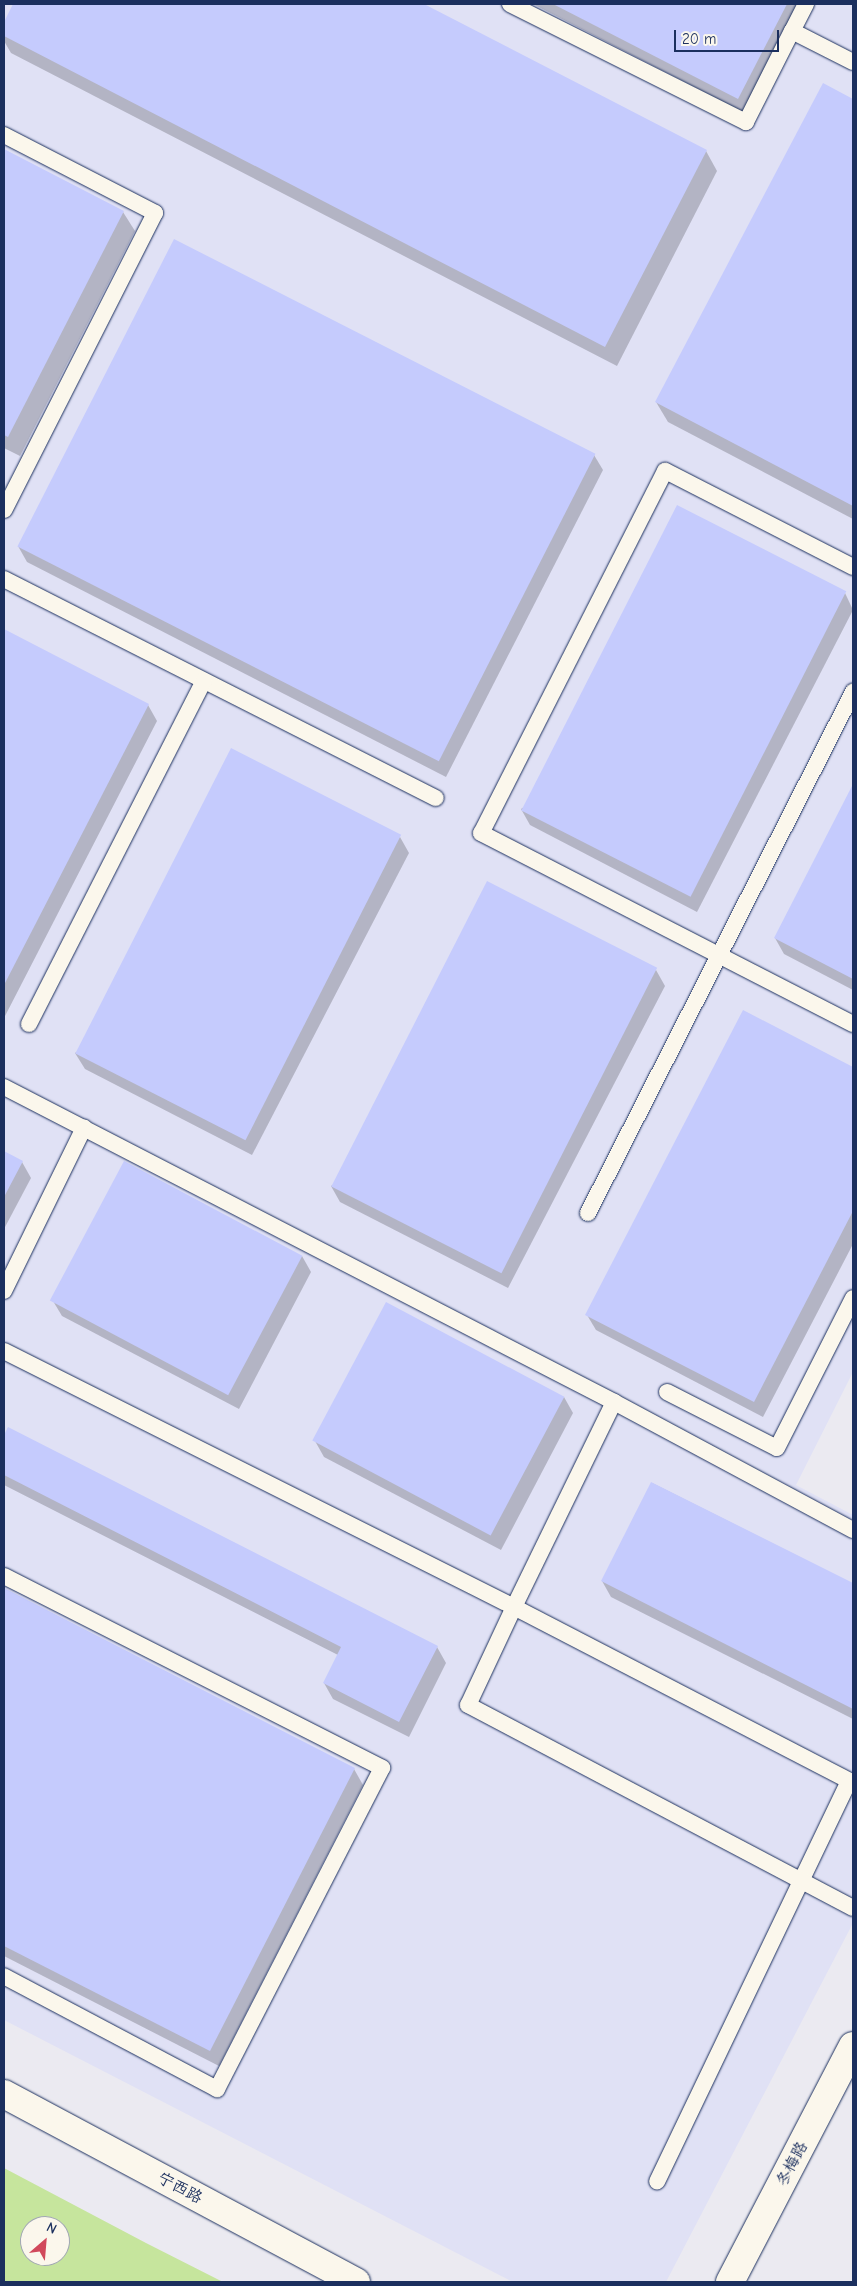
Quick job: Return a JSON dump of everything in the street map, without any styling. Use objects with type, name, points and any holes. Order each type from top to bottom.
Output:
[{"type":"main road","name":"冬梅路","points":[[730,2282],[853,2046]]},
{"type":"main road","name":"宁西路","points":[[4,2094],[356,2282]]},
{"type":"lane","points":[[510,4],[746,122],[806,4]]},
{"type":"lane","points":[[792,31],[853,62]]},
{"type":"lane","points":[[4,134],[155,213],[4,510]]},
{"type":"lane","points":[[853,567],[665,471],[481,833],[853,1024]]},
{"type":"lane","points":[[4,580],[436,798]]},
{"type":"lane","points":[[30,1024],[204,681]]},
{"type":"lane","points":[[588,1213],[853,692]]},
{"type":"lane","points":[[4,1087],[614,1402],[853,1530]]},
{"type":"lane","points":[[4,1291],[84,1128]]},
{"type":"lane","points":[[667,1392],[777,1448],[853,1298]]},
{"type":"lane","points":[[4,1351],[851,1777],[657,2182]]},
{"type":"lane","points":[[614,1402],[468,1705],[853,1908]]},
{"type":"lane","points":[[4,1576],[382,1768],[217,2088],[4,1976]]},
{"type":"shaded area","points":[[4,4],[853,4],[853,1372],[796,1485],[853,1515],[853,1923],[666,2282],[513,2282],[4,2020]]},
{"type":"green space","points":[[4,2168],[146,2243],[223,2282],[4,2282]]},
{"type":"building","points":[[13,4],[424,4],[707,150],[605,347],[4,36],[4,22]]},
{"type":"building","points":[[553,4],[787,4],[738,99]]},
{"type":"building","points":[[823,83],[853,99],[853,506],[655,402]]},
{"type":"building","points":[[4,149],[124,211],[8,437],[4,435]]},
{"type":"building","points":[[174,239],[595,454],[439,761],[17,546]]},
{"type":"building","points":[[677,505],[846,591],[691,897],[521,811]]},
{"type":"building","points":[[4,629],[149,704],[4,985]]},
{"type":"building","points":[[231,748],[401,835],[245,1140],[75,1054]]},
{"type":"building","points":[[853,784],[853,979],[774,938]]},
{"type":"building","points":[[487,881],[657,968],[501,1273],[331,1187]]},
{"type":"building","points":[[743,1010],[853,1067],[853,1211],[754,1402],[585,1315]]},
{"type":"building","points":[[4,1151],[23,1161],[4,1197]]},
{"type":"building","points":[[124,1161],[302,1256],[228,1395],[50,1301]]},
{"type":"building","points":[[386,1302],[564,1397],[491,1535],[312,1441]]},
{"type":"building","points":[[8,1427],[438,1646],[399,1722],[323,1683],[341,1647],[4,1475],[4,1435]]},
{"type":"building","points":[[651,1482],[853,1583],[853,1709],[601,1581]]},
{"type":"building","points":[[4,1588],[355,1768],[210,2051],[4,1946]]}]
